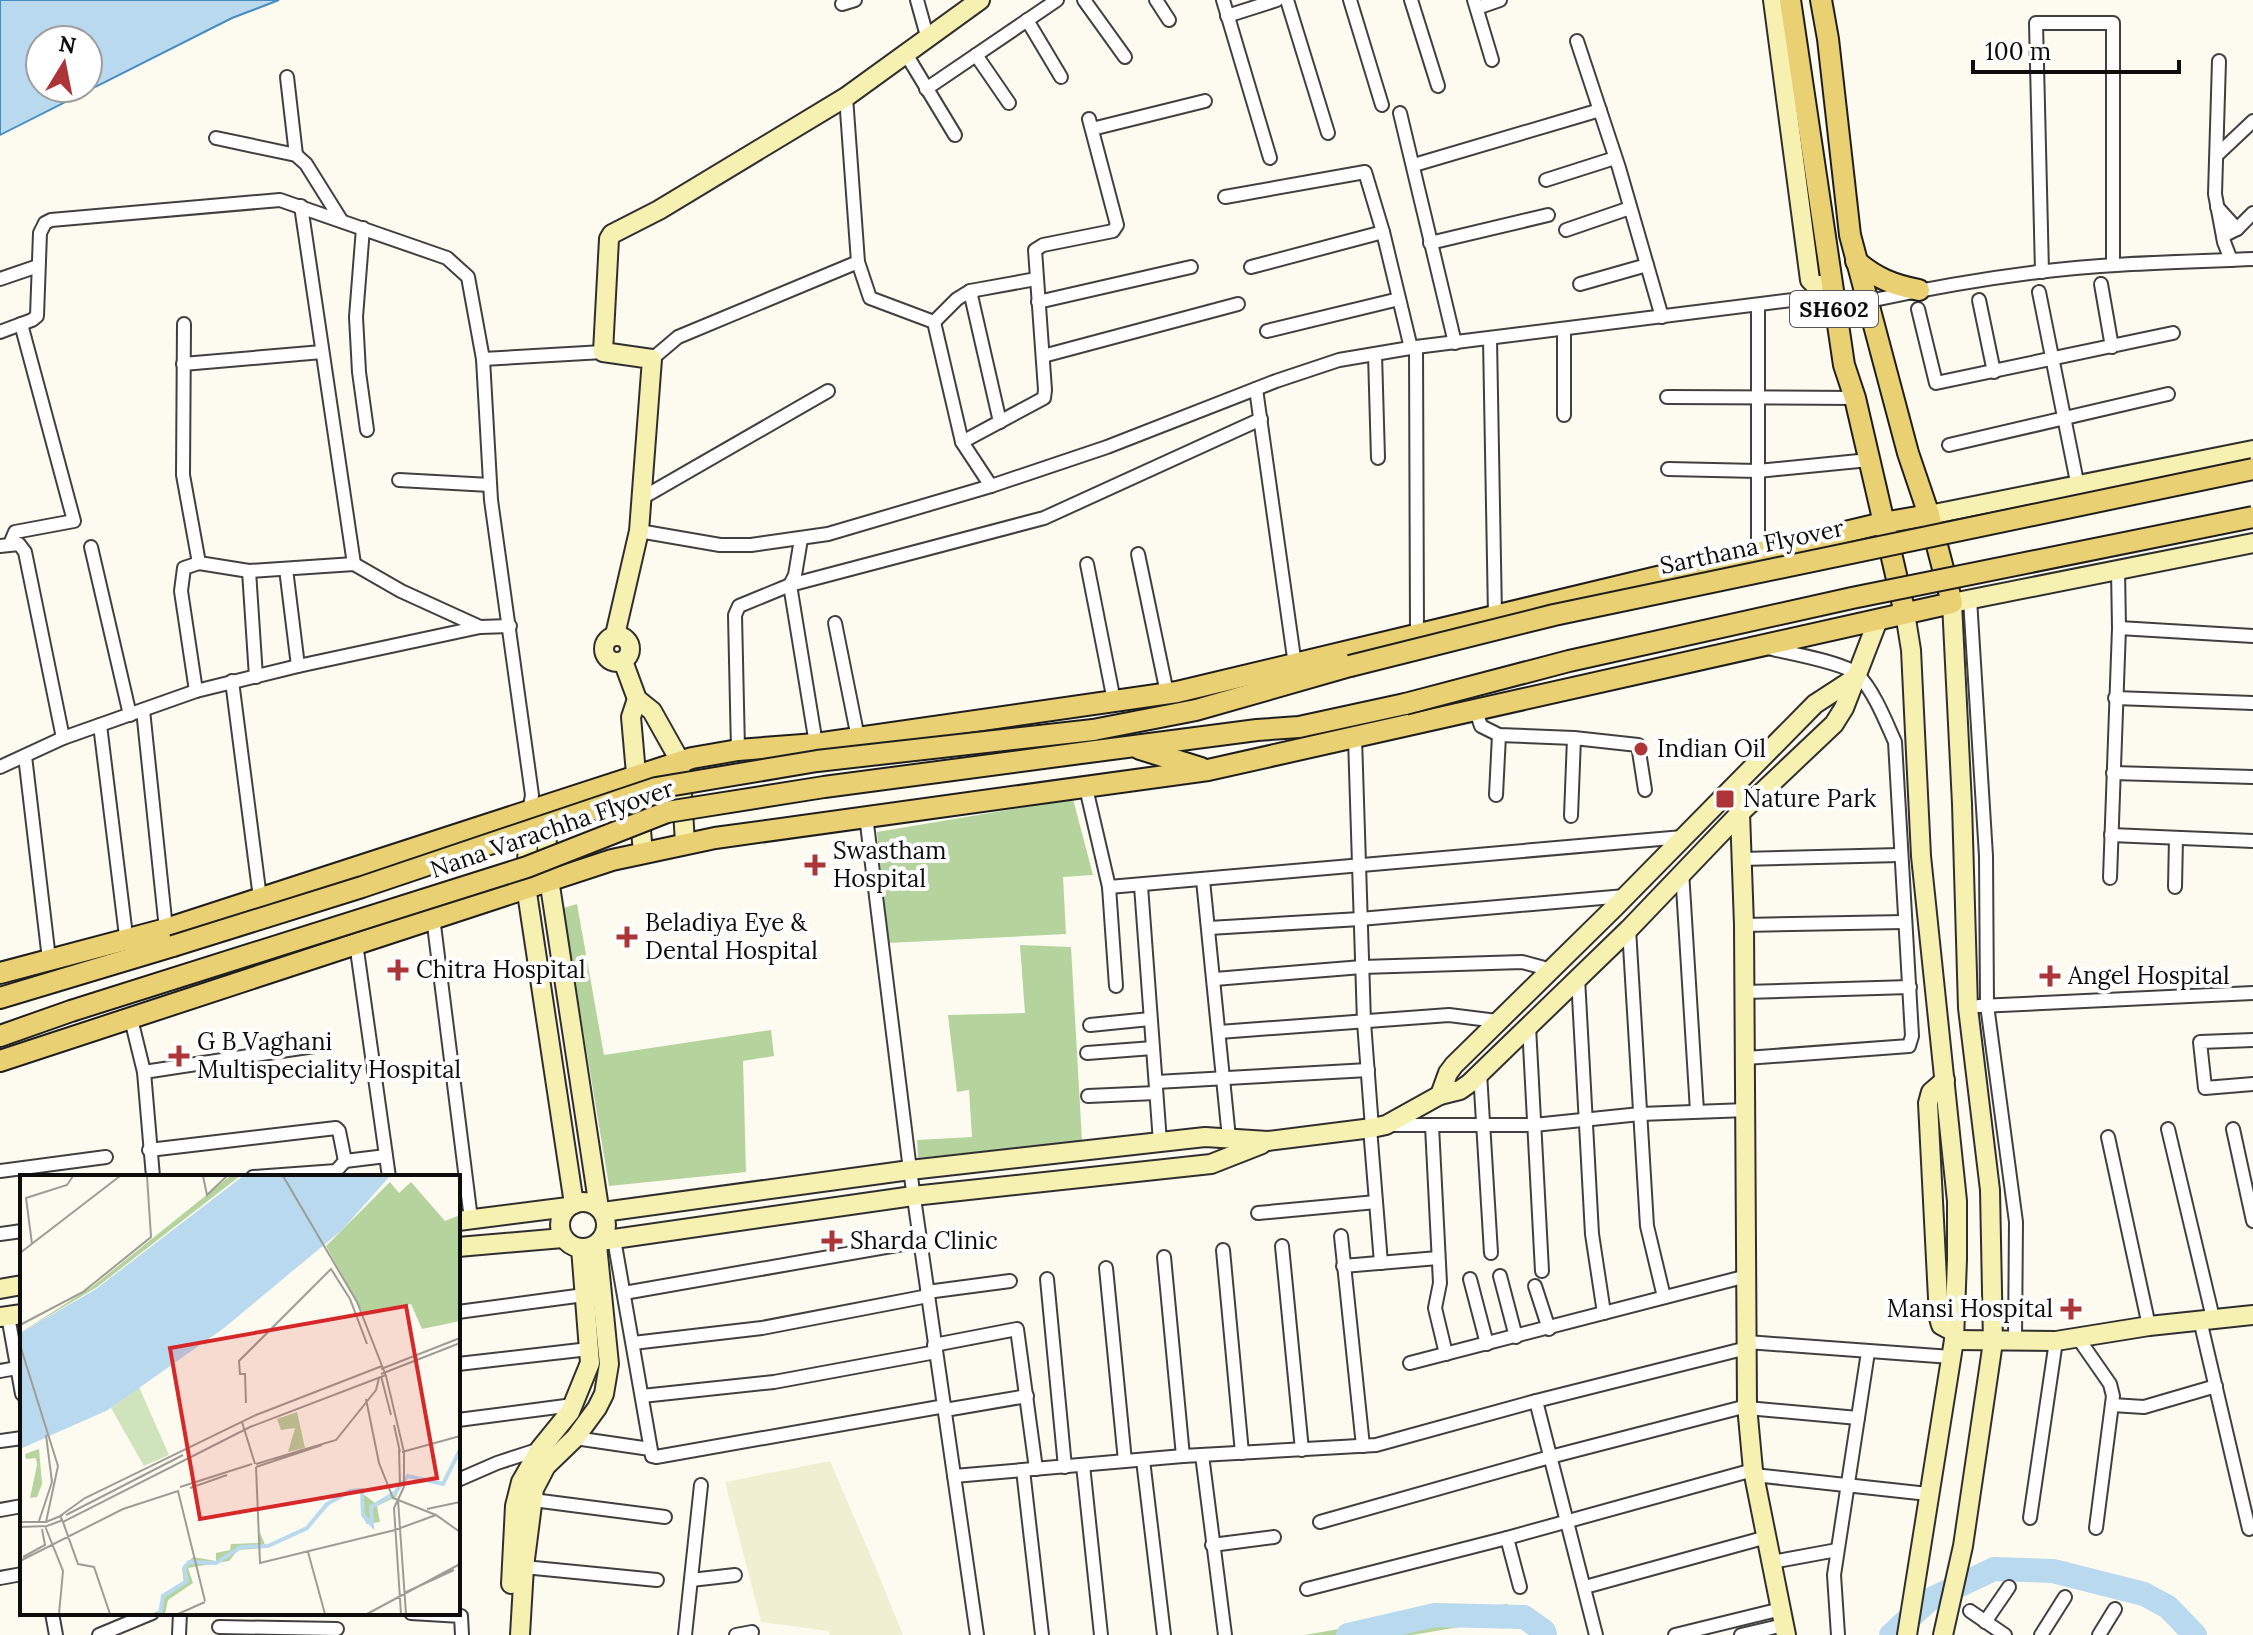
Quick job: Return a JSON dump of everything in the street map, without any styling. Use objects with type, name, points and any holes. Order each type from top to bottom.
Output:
[{"type":"main road","name":"SH602","points":[[1790,0],[1844,365],[1855,398],[1905,613]]},
{"type":"main road","name":"SH602","points":[[1821,0],[1849,230],[1856,261],[1908,453],[1961,601]]},
{"type":"main road","points":[[1856,261],[1872,275],[1919,300]]},
{"type":"main road","name":"Sarthana Flyover","points":[[1196,710],[1350,666],[1569,612],[2253,469]]},
{"type":"main road","points":[[169,937],[260,898],[535,805],[680,761],[738,750],[816,744],[1167,693],[1883,523],[1929,515]]},
{"type":"main road","points":[[1268,756],[1299,727],[1405,704],[1569,661],[1837,601],[2253,517]]},
{"type":"main road","points":[[3,1035],[8,1059],[526,886],[685,843],[1208,770],[1961,601]]},
{"type":"main road","points":[[1231,680],[1266,690]]},
{"type":"main road","points":[[1196,710],[1231,680]]},
{"type":"main road","name":"Nana Varachha Flyover","points":[[128,949],[362,887],[656,788],[817,761],[1093,730],[1196,710]]},
{"type":"main road","name":"Nana Varachha Flyover","points":[[3,1035],[527,867],[667,812],[824,787],[1299,727]]},
{"type":"main road","points":[[1132,747],[1208,770]]},
{"type":"main road","points":[[0,973],[49,959],[128,949]]},
{"type":"main road","points":[[0,998],[128,949]]},
{"type":"street","points":[[842,4],[855,0]]},
{"type":"street","points":[[917,0],[927,36]]},
{"type":"street","points":[[926,89],[1057,0]]},
{"type":"street","points":[[1084,0],[1125,57]]},
{"type":"street","points":[[1156,0],[1169,20]]},
{"type":"street","points":[[1223,0],[1270,158]]},
{"type":"street","points":[[1227,16],[1277,0]]},
{"type":"street","points":[[1287,0],[1328,133]]},
{"type":"street","points":[[1350,0],[1382,105]]},
{"type":"street","points":[[1411,0],[1438,86]]},
{"type":"street","points":[[1492,60],[1476,4],[1500,0]]},
{"type":"street","points":[[1773,0],[1810,280],[1831,290]]},
{"type":"street","points":[[603,352],[608,244],[612,234],[659,210],[846,97],[973,2]]},
{"type":"street","points":[[1027,20],[1061,77]]},
{"type":"street","points":[[2042,272],[2036,23],[2113,23],[2113,265]]},
{"type":"street","points":[[1577,41],[1662,317]]},
{"type":"street","points":[[906,54],[955,135]]},
{"type":"street","points":[[976,55],[1009,103]]},
{"type":"street","points":[[2219,61],[2216,206],[2231,260]]},
{"type":"street","points":[[287,77],[296,155]]},
{"type":"street","points":[[846,97],[858,262],[871,300],[934,322]]},
{"type":"street","points":[[962,442],[1044,398],[1034,257],[1038,247],[1113,231],[1117,225],[1090,124],[1205,101]]},
{"type":"street","points":[[1414,165],[1600,110]]},
{"type":"street","points":[[1400,113],[1455,343]]},
{"type":"street","points":[[2217,155],[2253,121]]},
{"type":"street","points":[[216,138],[296,155],[306,164],[341,220]]},
{"type":"street","points":[[1546,180],[1615,158]]},
{"type":"street","points":[[1225,197],[1365,172],[1413,347],[1417,635]]},
{"type":"street","points":[[0,332],[37,316],[42,227],[51,220],[271,200],[301,206],[447,258],[468,277],[483,359],[490,485],[519,712],[606,1227],[584,1295],[590,1363],[573,1405],[540,1449],[521,1482],[515,1506],[508,1635]]},
{"type":"street","points":[[301,206],[354,564]]},
{"type":"street","points":[[2216,206],[2237,229]]},
{"type":"street","points":[[1566,230],[1630,208]]},
{"type":"street","points":[[2223,236],[2237,229],[2253,213]]},
{"type":"street","points":[[1430,243],[1548,215]]},
{"type":"street","points":[[363,228],[356,317],[367,430]]},
{"type":"street","points":[[1251,267],[1383,232]]},
{"type":"street","points":[[1869,301],[1919,300],[2042,272],[2113,265],[2253,259]]},
{"type":"street","points":[[685,843],[680,761],[652,711],[637,699],[623,661],[616,662],[609,658],[604,649],[605,642],[615,635],[639,531],[652,359],[678,337],[858,262]]},
{"type":"street","points":[[1580,284],[1647,265]]},
{"type":"street","points":[[0,279],[38,266]]},
{"type":"street","points":[[1038,302],[1191,267]]},
{"type":"street","points":[[934,322],[957,299],[970,291],[1036,279]]},
{"type":"street","points":[[2101,284],[2112,347]]},
{"type":"street","points":[[639,531],[720,545],[828,534],[991,486],[1107,447],[1339,360],[1413,347],[1758,305],[1831,290]]},
{"type":"street","points":[[970,291],[1000,422]]},
{"type":"street","points":[[2039,292],[2078,487]]},
{"type":"street","points":[[1267,331],[1399,299]]},
{"type":"street","points":[[1919,300],[1936,383],[2173,333]]},
{"type":"street","points":[[1979,300],[1994,372]]},
{"type":"street","points":[[1043,356],[1238,304]]},
{"type":"street","points":[[1758,305],[1758,555]]},
{"type":"street","points":[[934,322],[962,442],[991,486]]},
{"type":"street","points":[[5,545],[15,532],[74,521],[21,324]]},
{"type":"street","points":[[184,324],[183,475],[199,563]]},
{"type":"street","points":[[1564,329],[1564,415]]},
{"type":"street","points":[[1490,339],[1495,616]]},
{"type":"street","points":[[183,364],[322,352]]},
{"type":"street","points":[[483,359],[603,352],[652,359]]},
{"type":"street","points":[[1375,354],[1378,458]]},
{"type":"street","points":[[1256,389],[1295,665]]},
{"type":"street","points":[[642,498],[828,391]]},
{"type":"street","points":[[1949,445],[2168,394]]},
{"type":"street","points":[[1667,397],[1855,398]]},
{"type":"street","points":[[738,750],[736,610],[739,606],[790,585],[1044,518],[1261,419]]},
{"type":"street","points":[[1929,515],[2253,450]]},
{"type":"street","points":[[1668,469],[1758,471],[1869,460]]},
{"type":"street","points":[[399,480],[490,485]]},
{"type":"street","points":[[801,539],[795,575],[790,585],[816,744]]},
{"type":"street","points":[[1961,601],[2253,543]]},
{"type":"street","points":[[5,545],[19,544],[25,552],[63,738]]},
{"type":"street","points":[[91,547],[136,713],[169,937]]},
{"type":"street","points":[[1138,554],[1167,693]]},
{"type":"street","points":[[196,691],[181,591],[184,568],[199,563],[249,571],[354,564],[401,591],[480,627]]},
{"type":"street","points":[[1087,564],[1114,701]]},
{"type":"street","points":[[286,569],[298,666]]},
{"type":"street","points":[[2110,878],[2119,628],[2118,570]]},
{"type":"street","points":[[249,571],[256,677]]},
{"type":"street","points":[[1961,601],[1975,701],[1983,802],[1987,1005],[2016,1222],[2015,1341]]},
{"type":"street","points":[[1944,1633],[1963,1546],[1993,1342],[1990,1190],[1968,1008],[1962,804],[1961,601]]},
{"type":"street","points":[[1905,613],[1911,650],[1923,887],[1957,1201],[1953,1343],[1907,1635]]},
{"type":"street","points":[[1376,1127],[1440,1095],[1460,1090],[1480,1073],[1631,927],[1740,813],[1834,724],[1844,708],[1878,620]]},
{"type":"street","points":[[835,623],[858,738]]},
{"type":"street","points":[[0,767],[63,738],[232,681],[480,627],[510,626]]},
{"type":"street","points":[[2119,628],[2253,636]]},
{"type":"street","points":[[1746,1058],[1909,1046],[1912,1036],[1895,742],[1883,715],[1856,676],[1817,660],[1760,646]]},
{"type":"street","points":[[1440,1095],[1454,1065],[1497,1021],[1552,970],[1815,704],[1856,676]]},
{"type":"street","points":[[232,681],[260,898]]},
{"type":"street","points":[[2115,698],[2253,703]]},
{"type":"street","points":[[637,699],[631,717],[643,853]]},
{"type":"street","points":[[1476,711],[1481,726],[1499,735],[1574,738],[1639,746],[1645,790]]},
{"type":"street","points":[[100,725],[128,949]]},
{"type":"street","points":[[1496,795],[1499,735]]},
{"type":"street","points":[[1355,738],[1364,1022],[1376,1127],[1376,1202],[1381,1263]]},
{"type":"street","points":[[1571,816],[1574,738]]},
{"type":"street","points":[[25,756],[49,959]]},
{"type":"street","points":[[2113,773],[2253,777]]},
{"type":"street","points":[[1086,788],[1109,887],[1116,986]]},
{"type":"street","points":[[1732,789],[1740,813],[1744,925],[1747,1407],[1754,1472],[1784,1623]]},
{"type":"street","points":[[1962,804],[1983,802]]},
{"type":"street","points":[[535,805],[526,886],[571,1206],[560,1222],[563,1238],[571,1245],[598,1244],[913,1196],[1211,1164],[1268,1141]]},
{"type":"street","points":[[866,816],[913,1196],[977,1635]]},
{"type":"street","points":[[2111,835],[2253,841]]},
{"type":"street","points":[[1109,887],[1685,836]]},
{"type":"street","points":[[2175,887],[2176,838]]},
{"type":"street","points":[[1742,859],[1900,855]]},
{"type":"street","points":[[1682,871],[1697,1111]]},
{"type":"street","points":[[1203,880],[1229,1138]]},
{"type":"street","points":[[1141,886],[1160,1142]]},
{"type":"street","points":[[1209,928],[1619,902]]},
{"type":"street","points":[[1619,902],[1631,927],[1647,1226],[1664,1297]]},
{"type":"street","points":[[433,917],[465,1220],[586,1202],[601,1210],[910,1170],[1205,1137],[1268,1141],[1376,1127],[1534,1125],[1640,1114],[1747,1110]]},
{"type":"street","points":[[1744,925],[1905,922]]},
{"type":"street","points":[[356,943],[389,1175]]},
{"type":"street","points":[[1215,979],[1362,967],[1527,962],[1552,970]]},
{"type":"street","points":[[1578,978],[1592,1234],[1604,1313]]},
{"type":"street","points":[[1745,992],[1910,987]]},
{"type":"street","points":[[1968,1008],[2253,993]]},
{"type":"street","points":[[1219,1032],[1449,1015],[1497,1021]]},
{"type":"street","points":[[131,1019],[144,1072],[153,1175]]},
{"type":"street","points":[[1090,1025],[1150,1019]]},
{"type":"street","points":[[1529,1026],[1542,1271]]},
{"type":"street","points":[[2253,1040],[2200,1042],[2205,1088],[2253,1084]]},
{"type":"street","points":[[144,1072],[321,1045]]},
{"type":"street","points":[[1087,1053],[1153,1048]]},
{"type":"street","points":[[1088,1096],[1223,1078],[1368,1070]]},
{"type":"street","points":[[1480,1073],[1491,1253]]},
{"type":"street","points":[[1432,1126],[1440,1283],[1435,1308],[1446,1354]]},
{"type":"street","points":[[149,1150],[336,1128],[345,1161]]},
{"type":"street","points":[[2168,1129],[2206,1319],[2216,1386],[2249,1529]]},
{"type":"street","points":[[2233,1129],[2253,1221]]},
{"type":"street","points":[[2108,1137],[2149,1326]]},
{"type":"street","points":[[281,1175],[336,1171],[345,1161],[386,1156]]},
{"type":"street","points":[[0,1171],[106,1157]]},
{"type":"street","points":[[1258,1213],[1376,1202]]},
{"type":"street","points":[[0,1234],[20,1231]]},
{"type":"street","points":[[1341,1236],[1363,1446]]},
{"type":"street","points":[[460,1247],[563,1238]]},
{"type":"street","points":[[624,1293],[920,1241]]},
{"type":"street","points":[[598,1244],[624,1293],[652,1456],[1027,1396]]},
{"type":"street","points":[[520,1635],[524,1567],[539,1476],[575,1438],[597,1408],[607,1377],[609,1364],[598,1244]]},
{"type":"street","points":[[1282,1246],[1302,1450]]},
{"type":"street","points":[[1223,1250],[1242,1453]]},
{"type":"street","points":[[1164,1257],[1183,1456]]},
{"type":"street","points":[[1343,1266],[1438,1258]]},
{"type":"street","points":[[1106,1268],[1125,1461]]},
{"type":"street","points":[[1500,1276],[1516,1337]]},
{"type":"street","points":[[1410,1363],[1747,1276]]},
{"type":"street","points":[[1047,1279],[1065,1467]]},
{"type":"street","points":[[1470,1279],[1487,1344]]},
{"type":"street","points":[[633,1343],[762,1328],[927,1294],[1010,1281]]},
{"type":"street","points":[[0,1289],[20,1285]]},
{"type":"street","points":[[1535,1286],[1549,1329]]},
{"type":"street","points":[[460,1312],[584,1295]]},
{"type":"street","points":[[0,1371],[20,1368],[10,1315]]},
{"type":"street","points":[[954,1476],[1183,1456],[1388,1443],[1747,1345],[1868,1352],[1953,1343],[2056,1341],[2149,1326],[2253,1315]]},
{"type":"street","points":[[642,1396],[756,1385],[1017,1329],[1027,1396],[1042,1635]]},
{"type":"street","points":[[2078,1338],[2110,1384],[2112,1405],[2096,1528]]},
{"type":"street","points":[[2030,1518],[2056,1341]]},
{"type":"street","points":[[460,1364],[589,1349]]},
{"type":"street","points":[[1838,1635],[1833,1590],[1837,1550],[1868,1352]]},
{"type":"street","points":[[2112,1405],[2144,1407],[2216,1386]]},
{"type":"street","points":[[1536,1401],[1596,1635]]},
{"type":"street","points":[[460,1420],[573,1405]]},
{"type":"street","points":[[1320,1522],[1550,1457],[1747,1407],[1858,1418]]},
{"type":"street","points":[[0,1441],[20,1438]]},
{"type":"street","points":[[575,1438],[650,1449]]},
{"type":"street","points":[[460,1479],[540,1449]]},
{"type":"street","points":[[1202,1455],[1225,1635]]},
{"type":"street","points":[[1143,1460],[1164,1635]]},
{"type":"street","points":[[1083,1465],[1101,1635]]},
{"type":"street","points":[[1307,1589],[1754,1472],[1928,1494]]},
{"type":"street","points":[[685,1635],[701,1485]]},
{"type":"street","points":[[533,1500],[665,1517]]},
{"type":"street","points":[[0,1510],[20,1506]]},
{"type":"street","points":[[1212,1545],[1274,1537]]},
{"type":"street","points":[[1585,1587],[1767,1537]]},
{"type":"street","points":[[1507,1538],[1520,1587]]},
{"type":"street","points":[[1772,1562],[1837,1550]]},
{"type":"street","points":[[524,1567],[657,1580]]},
{"type":"street","points":[[0,1578],[20,1574]]},
{"type":"street","points":[[691,1580],[735,1575]]},
{"type":"street","points":[[1985,1622],[2009,1587]]},
{"type":"street","points":[[2041,1635],[2065,1597]]},
{"type":"street","points":[[2099,1635],[2115,1609]]},
{"type":"street","points":[[1970,1611],[2005,1635]]},
{"type":"street","points":[[52,1615],[56,1635]]},
{"type":"street","points":[[107,1633],[122,1619],[142,1615]]},
{"type":"street","points":[[179,1635],[180,1615]]},
{"type":"street","points":[[444,1615],[461,1616],[462,1635]]},
{"type":"street","points":[[1675,1635],[1784,1623]]},
{"type":"street","points":[[1741,1635],[1784,1623]]},
{"type":"street","points":[[219,1627],[336,1632]]},
{"type":"street","points":[[736,1635],[752,1632]]},
{"type":"shaded area","points":[[830,1461],[903,1635],[830,1635],[828,1631],[761,1622],[725,1482]]},
{"type":"green space","points":[[1073,799],[1093,875],[1063,877],[1066,934],[888,943],[877,832]]},
{"type":"green space","points":[[577,904],[604,1055],[771,1030],[774,1056],[743,1061],[746,1172],[609,1186],[563,908]]},
{"type":"green space","points":[[1020,945],[1071,947],[1082,1141],[918,1158],[917,1140],[972,1137],[969,1090],[957,1092],[948,1015],[1025,1013]]},
{"type":"green space","points":[[1509,1604],[1489,1622],[1412,1635],[1305,1635],[1447,1610]]},
{"type":"water","points":[[0,0],[279,0],[232,18],[104,83],[104,24],[24,24],[24,104],[61,104],[0,135]]},
{"type":"waterway","points":[[1891,1635],[1929,1600],[1994,1569],[2053,1571],[2144,1594],[2168,1607],[2195,1635]]},
{"type":"waterway","points":[[1348,1635],[1435,1615],[1524,1617],[1545,1635]]},
{"type":"place","name":"Indian Oil","points":[[1641,749]]},
{"type":"place","name":"Nature Park","points":[[1725,799]]},
{"type":"place","name":"Swastham Hospital","points":[[815,865]]},
{"type":"place","name":"Beladiya Eye & Dental Hospital","points":[[627,937]]},
{"type":"place","name":"Chitra Hospital","points":[[398,970]]},
{"type":"place","name":"Angel Hospital","points":[[2050,976]]},
{"type":"place","name":"G B Vaghani Multispeciality Hospital","points":[[179,1056]]},
{"type":"place","name":"Sharda Clinic","points":[[832,1241]]},
{"type":"place","name":"Mansi Hospital","points":[[2071,1309]]}]
